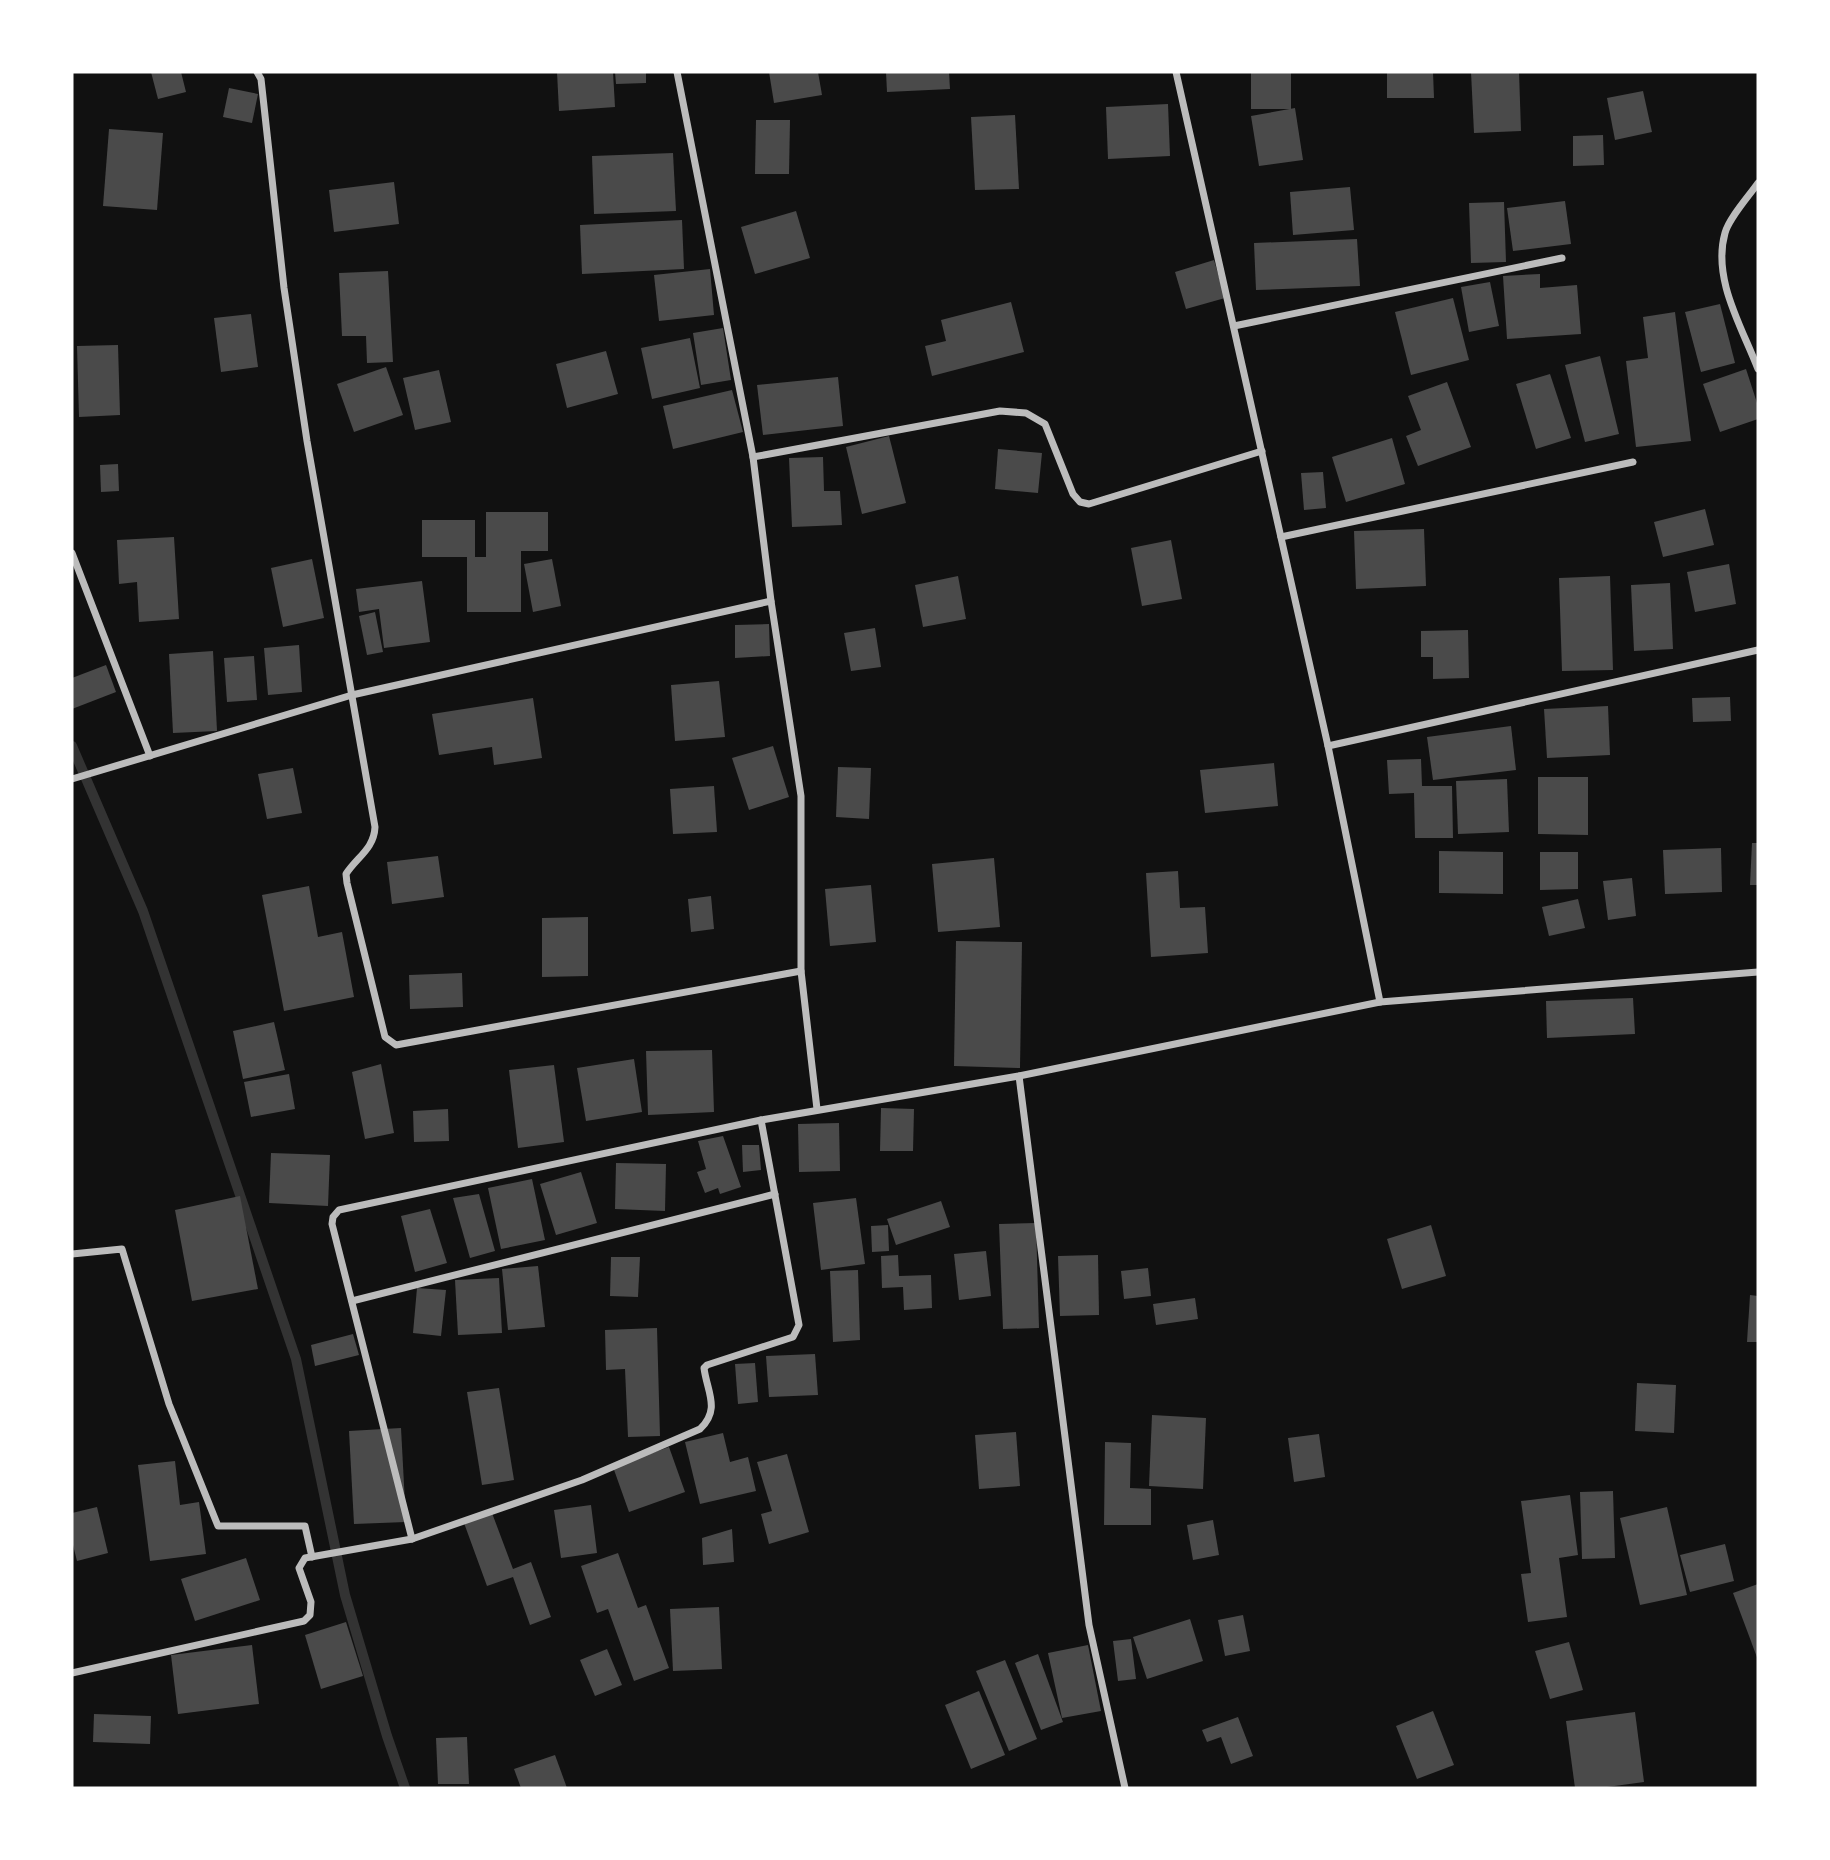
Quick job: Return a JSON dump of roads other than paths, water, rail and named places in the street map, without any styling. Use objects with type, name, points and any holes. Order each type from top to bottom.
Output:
[{"type":"street","points":[[257,72],[261,79],[284,288],[307,441],[375,827],[374,838],[369,847],[346,874],[385,1037],[396,1045],[801,971]]},
{"type":"street","points":[[677,72],[753,457],[771,601],[801,796],[801,971],[817,1109]]},
{"type":"street","points":[[1176,72],[1328,746],[1380,1002]]},
{"type":"street","points":[[1758,183],[1726,230],[1722,252],[1723,280],[1758,369]]},
{"type":"street","points":[[1234,326],[1562,258]]},
{"type":"street","points":[[753,457],[1000,411],[1026,413],[1045,424],[1073,494],[1080,502],[1089,504],[1262,451]]},
{"type":"street","points":[[1281,537],[1633,462]]},
{"type":"street","points":[[72,553],[150,756]]},
{"type":"street","points":[[72,779],[352,695],[771,601]]},
{"type":"street","points":[[1328,746],[1758,650]]},
{"type":"street","points":[[412,1539],[332,1224],[332,1217],[339,1210],[761,1120],[1019,1076],[1380,1002],[1758,972]]},
{"type":"street","points":[[1019,1076],[1089,1625],[1125,1788]]},
{"type":"street","points":[[72,1673],[304,1621],[310,1615],[311,1602],[299,1568],[305,1558],[412,1539],[582,1480],[700,1429],[708,1422],[712,1403],[704,1372],[707,1366],[793,1337],[798,1331],[761,1120]]},
{"type":"street","points":[[352,1301],[775,1194]]},
{"type":"street","points":[[72,1254],[122,1249],[169,1404],[218,1526],[305,1526],[312,1557]]},
{"type":"waterway","points":[[72,746],[143,911],[296,1359],[345,1595],[405,1788]]}]
